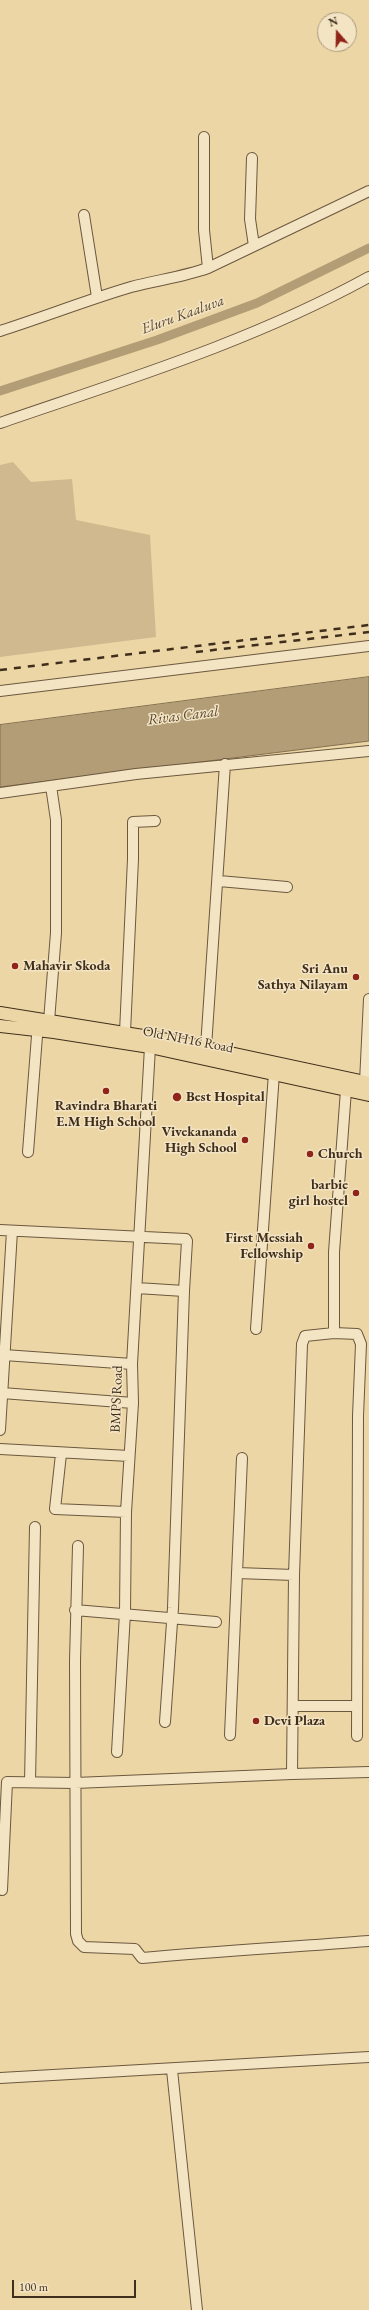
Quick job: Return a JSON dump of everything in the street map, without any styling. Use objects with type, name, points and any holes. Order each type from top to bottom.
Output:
[{"type":"main road","name":"Old NH16 Road","points":[[0,1013],[41,1024],[54,1032],[150,1047],[369,1095]]},
{"type":"main road","name":"Old NH16 Road","points":[[0,1026],[41,1024],[125,1032],[206,1047],[367,1083]]},
{"type":"street","points":[[204,137],[204,230],[208,268]]},
{"type":"street","points":[[252,158],[250,219],[254,246]]},
{"type":"street","points":[[0,331],[133,287],[188,275],[208,268],[369,191]]},
{"type":"street","points":[[84,215],[97,298]]},
{"type":"street","points":[[0,423],[236,340],[290,317],[369,277]]},
{"type":"street","points":[[0,691],[369,646]]},
{"type":"street","points":[[0,793],[225,764],[369,751]]},
{"type":"street","points":[[206,1047],[225,764]]},
{"type":"street","points":[[28,1152],[41,1024],[56,933],[56,820],[51,786]]},
{"type":"street","points":[[125,1032],[134,859],[133,822],[155,821]]},
{"type":"street","points":[[218,881],[287,887]]},
{"type":"street","points":[[367,1083],[369,999]]},
{"type":"street","name":"BMPS Road","points":[[118,1752],[125,1613],[126,1512],[133,1403],[132,1364],[150,1047]]},
{"type":"street","points":[[256,1328],[274,1073]]},
{"type":"street","points":[[334,1333],[334,1252],[346,1090]]},
{"type":"street","points":[[0,1230],[187,1241],[172,1618],[165,1722]]},
{"type":"street","points":[[0,1430],[12,1230]]},
{"type":"street","points":[[137,1288],[184,1291]]},
{"type":"street","points":[[292,1774],[294,1706],[294,1575],[302,1344],[304,1336],[309,1335],[334,1333],[357,1334],[361,1344],[358,1416],[357,1736]]},
{"type":"street","points":[[4,1355],[132,1364]]},
{"type":"street","points":[[2,1393],[133,1403]]},
{"type":"street","points":[[0,1449],[61,1454],[129,1456]]},
{"type":"street","points":[[61,1454],[56,1508],[126,1512]]},
{"type":"street","points":[[230,1735],[242,1458]]},
{"type":"street","points":[[30,1782],[35,1527]]},
{"type":"street","points":[[78,1546],[75,1610],[76,1934],[78,1941],[84,1947],[135,1949],[142,1958],[235,1949],[262,1949],[369,1941]]},
{"type":"street","points":[[237,1573],[294,1575]]},
{"type":"street","points":[[75,1610],[125,1613],[216,1622]]},
{"type":"street","points":[[294,1706],[357,1706]]},
{"type":"street","points":[[2,1890],[3,1782],[75,1783],[369,1772]]},
{"type":"street","points":[[0,2078],[172,2070],[369,2056]]},
{"type":"street","points":[[172,2070],[197,2310]]},
{"type":"shaded area","points":[[13,462],[31,482],[72,479],[76,520],[150,535],[156,637],[0,657],[0,465]]},
{"type":"water","name":"Rivas Canal","points":[[369,677],[369,741],[0,787],[0,725]]},
{"type":"waterway","name":"Eluru Kaaluva","points":[[0,391],[157,340],[257,303],[369,248]]},
{"type":"railway","points":[[0,670],[369,625]]},
{"type":"railway","points":[[196,652],[369,632]]},
{"type":"place","name":"Mahavir Skoda","points":[[15,966]]},
{"type":"place","name":"Sri Anu Sathya Nilayam","points":[[356,977]]},
{"type":"place","name":"Ravindra Bharati E.M High School","points":[[106,1091]]},
{"type":"place","name":"Best Hospital","points":[[177,1097]]},
{"type":"place","name":"Vivekananda High School","points":[[245,1140]]},
{"type":"place","name":"Church","points":[[310,1154]]},
{"type":"place","name":"barbie girl hostel","points":[[356,1193]]},
{"type":"place","name":"First Messiah Fellowship","points":[[311,1246]]},
{"type":"place","name":"Devi Plaza","points":[[256,1721]]}]
